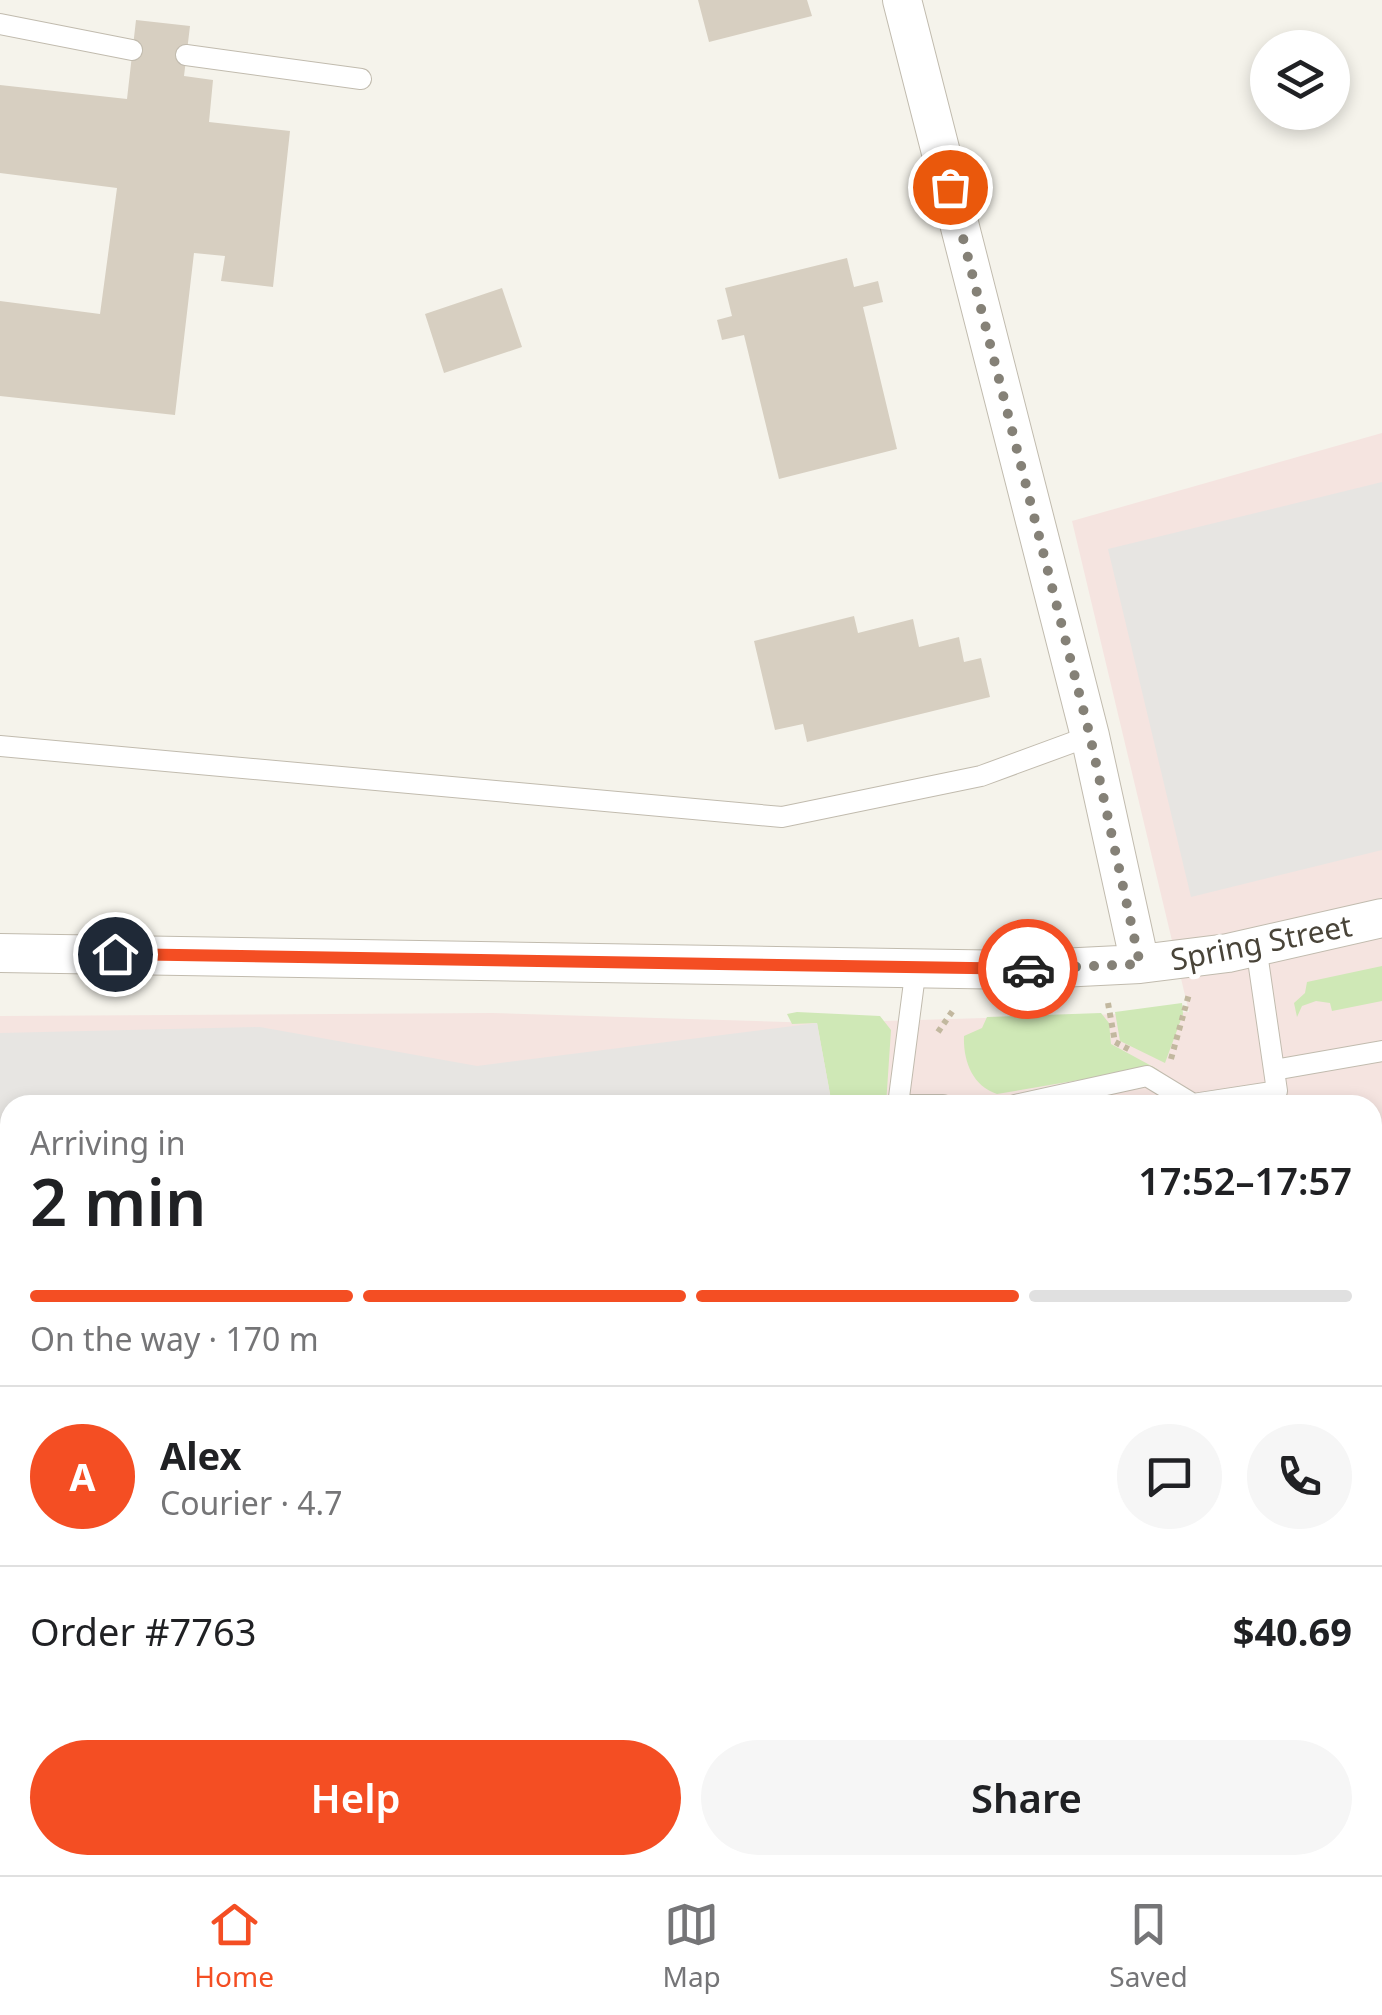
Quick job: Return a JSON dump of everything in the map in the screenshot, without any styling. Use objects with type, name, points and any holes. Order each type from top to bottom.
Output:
[{"type":"street","points":[[902,0],[1090,736],[1140,964]]},
{"type":"street","name":"Spring Street","points":[[0,953],[916,968],[1140,964],[1256,946],[1382,918]]},
{"type":"lane","points":[[0,24],[132,50]]},
{"type":"lane","points":[[186,56],[361,79]]},
{"type":"lane","points":[[0,746],[782,817],[981,776],[1090,736]]},
{"type":"lane","points":[[1256,946],[1278,1095]]},
{"type":"lane","points":[[899,1095],[916,968]]},
{"type":"lane","points":[[1274,1070],[1382,1052]]},
{"type":"lane","points":[[1061,1095],[1162,1075],[1183,1095]]},
{"type":"path","points":[[1108,1003],[1116,1042],[1162,1075],[1189,993]]},
{"type":"path","points":[[936,1038],[944,1018],[954,1009]]},
{"type":"shaded area","points":[[1382,433],[1382,1095],[0,1095],[0,1016],[493,1013],[817,1023],[1189,1012],[1072,521]]},
{"type":"shaded area","points":[[1382,482],[1382,850],[1191,897],[1108,549]]},
{"type":"shaded area","points":[[817,1023],[830,1095],[0,1095],[0,1033],[260,1027],[477,1066]]},
{"type":"green space","points":[[1382,966],[1382,1001],[1332,1011],[1330,1003],[1316,1001],[1302,1006],[1297,1017],[1294,1003],[1305,993],[1307,982]]},
{"type":"green space","points":[[1182,1003],[1183,1014],[1165,1063],[1120,1041],[1115,1012]]},
{"type":"green space","points":[[1101,1013],[1109,1023],[1111,1044],[1159,1070],[1150,1068],[997,1094],[981,1085],[971,1071],[964,1036],[982,1028],[987,1017]]},
{"type":"green space","points":[[787,1014],[880,1016],[891,1030],[887,1095],[830,1095],[817,1023],[792,1024]]},
{"type":"building","points":[[698,0],[807,0],[812,16],[709,42]]},
{"type":"building","points":[[136,20],[190,26],[184,76],[213,80],[209,122],[290,131],[273,287],[221,281],[225,256],[194,253],[175,415],[0,396],[0,301],[100,314],[117,188],[0,173],[0,85],[127,99]]},
{"type":"building","points":[[847,258],[854,287],[878,281],[883,302],[863,307],[897,449],[779,479],[744,335],[722,340],[717,320],[732,316],[725,288]]},
{"type":"building","points":[[502,288],[522,347],[444,373],[425,314]]},
{"type":"building","points":[[854,616],[858,633],[913,619],[919,647],[959,637],[964,662],[981,658],[990,697],[807,742],[803,724],[775,730],[754,641]]},
{"type":"way so far","points":[[950,187],[1090,736],[1140,964],[1028,969]]},
{"type":"route","points":[[115,954],[1028,969]]}]
